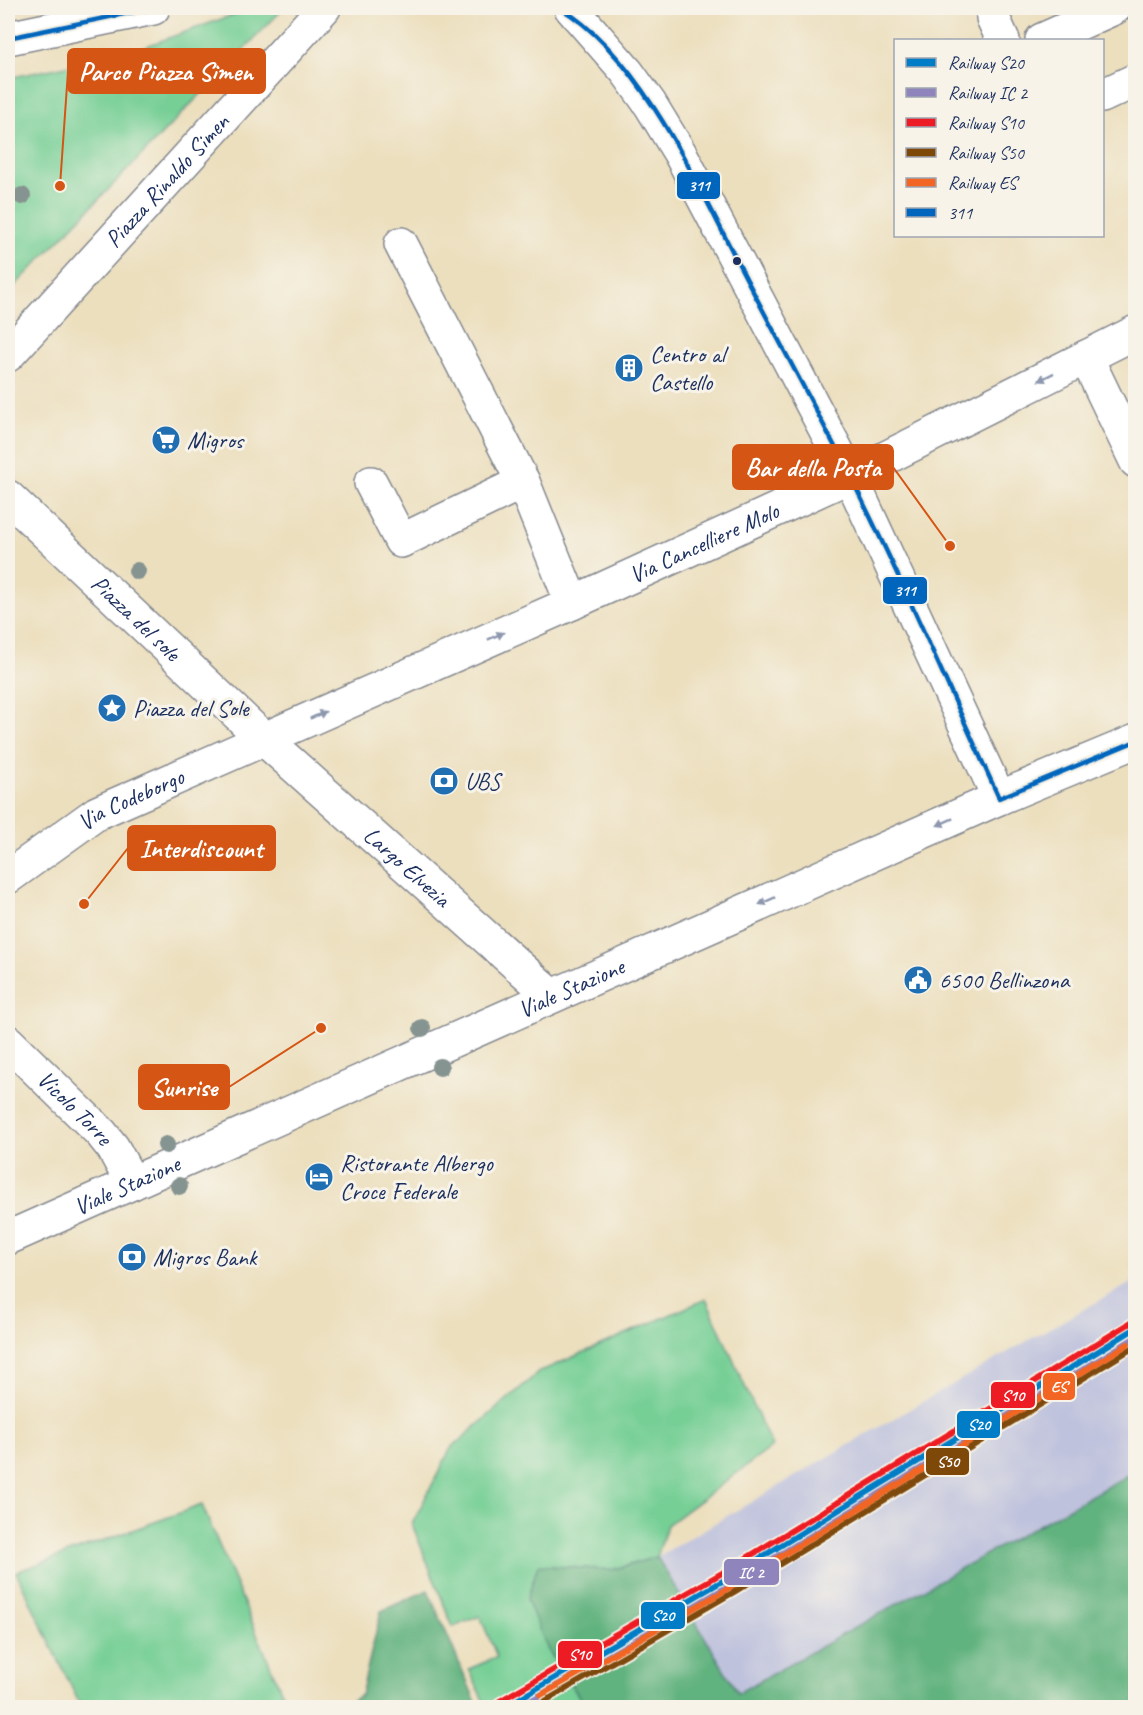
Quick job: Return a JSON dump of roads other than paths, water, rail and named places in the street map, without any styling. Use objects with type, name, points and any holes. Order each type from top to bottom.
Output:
[{"type":"street","points":[[8,38],[153,8]]},
{"type":"street","name":"Piazza Rinaldo Simen","points":[[8,354],[324,8]]},
{"type":"street","points":[[994,8],[993,18],[1003,39]]},
{"type":"street","points":[[1044,39],[1114,8]]},
{"type":"street","points":[[568,9],[627,72],[650,104],[681,155],[850,476],[999,798]]},
{"type":"street","points":[[1104,95],[1136,80]]},
{"type":"street","points":[[401,244],[523,482],[572,603]]},
{"type":"street","name":"Via Cancelliere Molo","points":[[264,739],[572,603],[850,476],[1136,332]]},
{"type":"street","points":[[1086,357],[1128,426],[1136,461]]},
{"type":"street","points":[[371,483],[401,541],[523,482]]},
{"type":"street","name":"Piazza del sole","points":[[8,497],[264,739]]},
{"type":"street","name":"Via Codeborgo","points":[[8,877],[97,813],[264,739]]},
{"type":"street","name":"Largo Elvezia","points":[[264,739],[552,996]]},
{"type":"street","name":"Viale Stazione","points":[[8,1238],[999,798],[1136,741]]},
{"type":"street","name":"Vicolo Torre","points":[[8,1042],[101,1134],[113,1148],[132,1183]]},
{"type":"rail line","name":"S10","points":[[498,1702],[722,1573],[1132,1322]]},
{"type":"rail line","name":"S20","points":[[503,1708],[726,1579],[1136,1328]]},
{"type":"rail line","name":"ES","points":[[541,1695],[724,1591],[1128,1344]]},
{"type":"rail line","name":"S50","points":[[533,1708],[734,1592],[1136,1346]]},
{"type":"place","name":"Parco Piazza Simen","points":[[60,186]]},
{"type":"place","name":"Centro al Castello","points":[[629,368]]},
{"type":"place","name":"Migros","points":[[166,440]]},
{"type":"place","name":"Bar della Posta","points":[[950,546]]},
{"type":"place","name":"Piazza del Sole","points":[[112,708]]},
{"type":"place","name":"UBS","points":[[444,781]]},
{"type":"place","name":"Interdiscount","points":[[84,904]]},
{"type":"place","name":"6500 Bellinzona","points":[[918,980]]},
{"type":"place","name":"Sunrise","points":[[321,1028]]},
{"type":"place","name":"Ristorante Albergo Croce Federale","points":[[319,1177]]},
{"type":"place","name":"Migros Bank","points":[[132,1257]]}]
